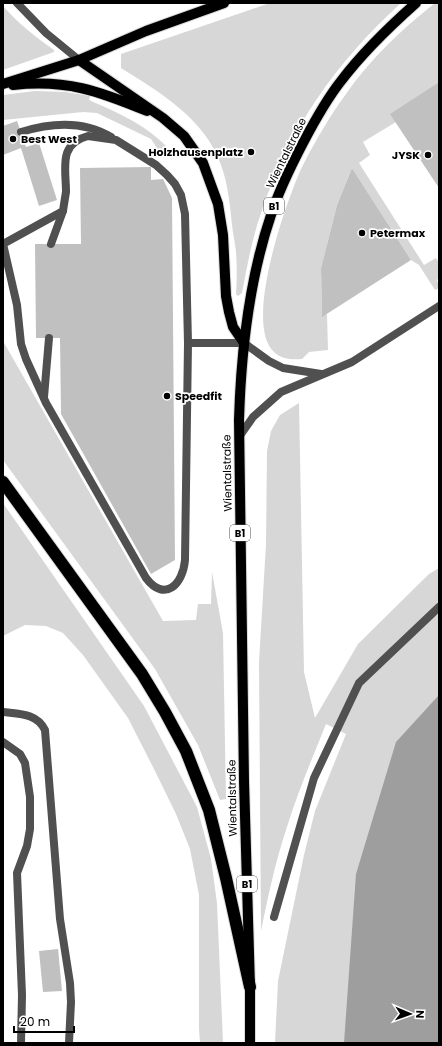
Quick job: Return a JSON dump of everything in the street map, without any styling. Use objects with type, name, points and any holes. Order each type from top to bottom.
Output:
[{"type":"highway","points":[[3,482],[142,674],[186,751],[209,810],[250,986]]},
{"type":"main road","points":[[3,85],[79,60],[146,31],[224,3]]},
{"type":"main road","name":"Wientalstraße","points":[[250,1043],[250,986],[244,781],[239,437],[240,380],[250,300],[271,215],[290,167],[313,123],[340,82],[389,27],[416,3]]},
{"type":"main road","points":[[79,60],[163,118],[184,136],[203,163],[218,204],[223,235],[226,296],[229,312],[233,327],[244,343]]},
{"type":"main road","points":[[3,85],[52,83],[75,86],[120,100],[163,118]]},
{"type":"street","points":[[17,3],[46,33],[79,60]]},
{"type":"street","points":[[20,132],[38,127],[71,125],[99,130],[156,165],[175,184],[181,195],[184,214],[188,343],[185,560],[184,573],[177,584],[171,588],[163,590],[156,588],[146,578],[44,398],[23,352],[18,305],[3,244],[63,211]]},
{"type":"street","points":[[51,244],[63,211],[66,192],[65,161],[69,148],[78,139],[88,136],[116,140]]},
{"type":"street","points":[[239,437],[253,417],[281,392],[352,362],[439,306]]},
{"type":"street","points":[[44,398],[49,338]]},
{"type":"street","points":[[188,343],[244,343],[269,361],[283,368],[322,374]]},
{"type":"street","points":[[274,917],[314,778],[359,684],[439,607]]},
{"type":"street","points":[[3,712],[29,716],[42,723],[44,730],[60,919],[71,1002],[69,1043]]},
{"type":"street","points":[[3,742],[20,754],[25,763],[30,797],[30,829],[27,846],[17,873],[22,995],[22,1043]]},
{"type":"shaded area","name":"Holzhausenplatz","points":[[270,3],[401,3],[377,26],[336,73],[300,125],[272,182],[252,243],[242,293],[238,296],[236,294],[236,252],[228,195],[221,165],[214,149],[193,121],[180,109],[151,87],[121,68],[121,54]]},
{"type":"shaded area","points":[[435,3],[439,3],[439,82],[391,114],[396,122],[363,142],[370,155],[359,163],[424,265],[436,258],[438,260],[440,269],[437,281],[439,288],[435,290],[419,265],[411,260],[352,168],[337,205],[321,268],[322,316],[327,314],[328,350],[309,352],[302,359],[283,358],[274,352],[266,337],[263,316],[265,290],[270,262],[294,185],[316,140],[355,81],[399,34]]},
{"type":"shaded area","points":[[3,6],[27,30],[54,50],[54,52],[3,70]]},
{"type":"shaded area","points":[[35,91],[65,92],[90,96],[89,100],[120,114],[139,125],[166,146],[161,150],[159,157],[155,152],[157,148],[151,139],[97,113],[83,112],[3,120],[3,95]]},
{"type":"shaded area","points":[[3,341],[163,621],[196,620],[198,604],[211,604],[212,572],[223,633],[226,799],[220,800],[198,745],[155,669],[3,460]]},
{"type":"shaded area","points":[[299,403],[304,672],[315,718],[358,644],[429,574],[439,568],[439,1043],[275,1043],[278,981],[304,855],[315,811],[346,734],[326,724],[300,790],[282,842],[261,931],[259,662],[266,544],[267,451],[271,431],[280,415]]},
{"type":"shaded area","points":[[3,503],[144,706],[197,807],[211,859],[217,903],[223,1043],[200,1043],[199,895],[190,849],[176,814],[128,718],[83,655],[63,633],[46,626],[25,625],[3,636]]},
{"type":"shaded area","points":[[439,695],[439,1043],[344,1043],[356,874],[396,742]]},
{"type":"building","name":"JYSK","points":[[439,82],[439,188],[390,114]]},
{"type":"building","points":[[17,121],[26,147],[39,143],[57,200],[39,206],[21,148],[3,155],[3,126]]},
{"type":"building","points":[[151,167],[151,180],[163,179],[172,198],[175,560],[151,574],[61,414],[60,338],[36,338],[35,244],[81,244],[80,168]]},
{"type":"building","name":"Petermax","points":[[352,168],[411,260],[322,317],[321,268],[337,205]]},
{"type":"building","points":[[58,949],[62,991],[43,992],[39,951]]},
{"type":"place","name":"Best West","points":[[13,139]]},
{"type":"place","name":"Holzhausenplatz","points":[[251,152]]},
{"type":"place","name":"JYSK","points":[[428,155]]},
{"type":"place","name":"Petermax","points":[[362,233]]},
{"type":"place","name":"Speedfit","points":[[167,396]]}]
